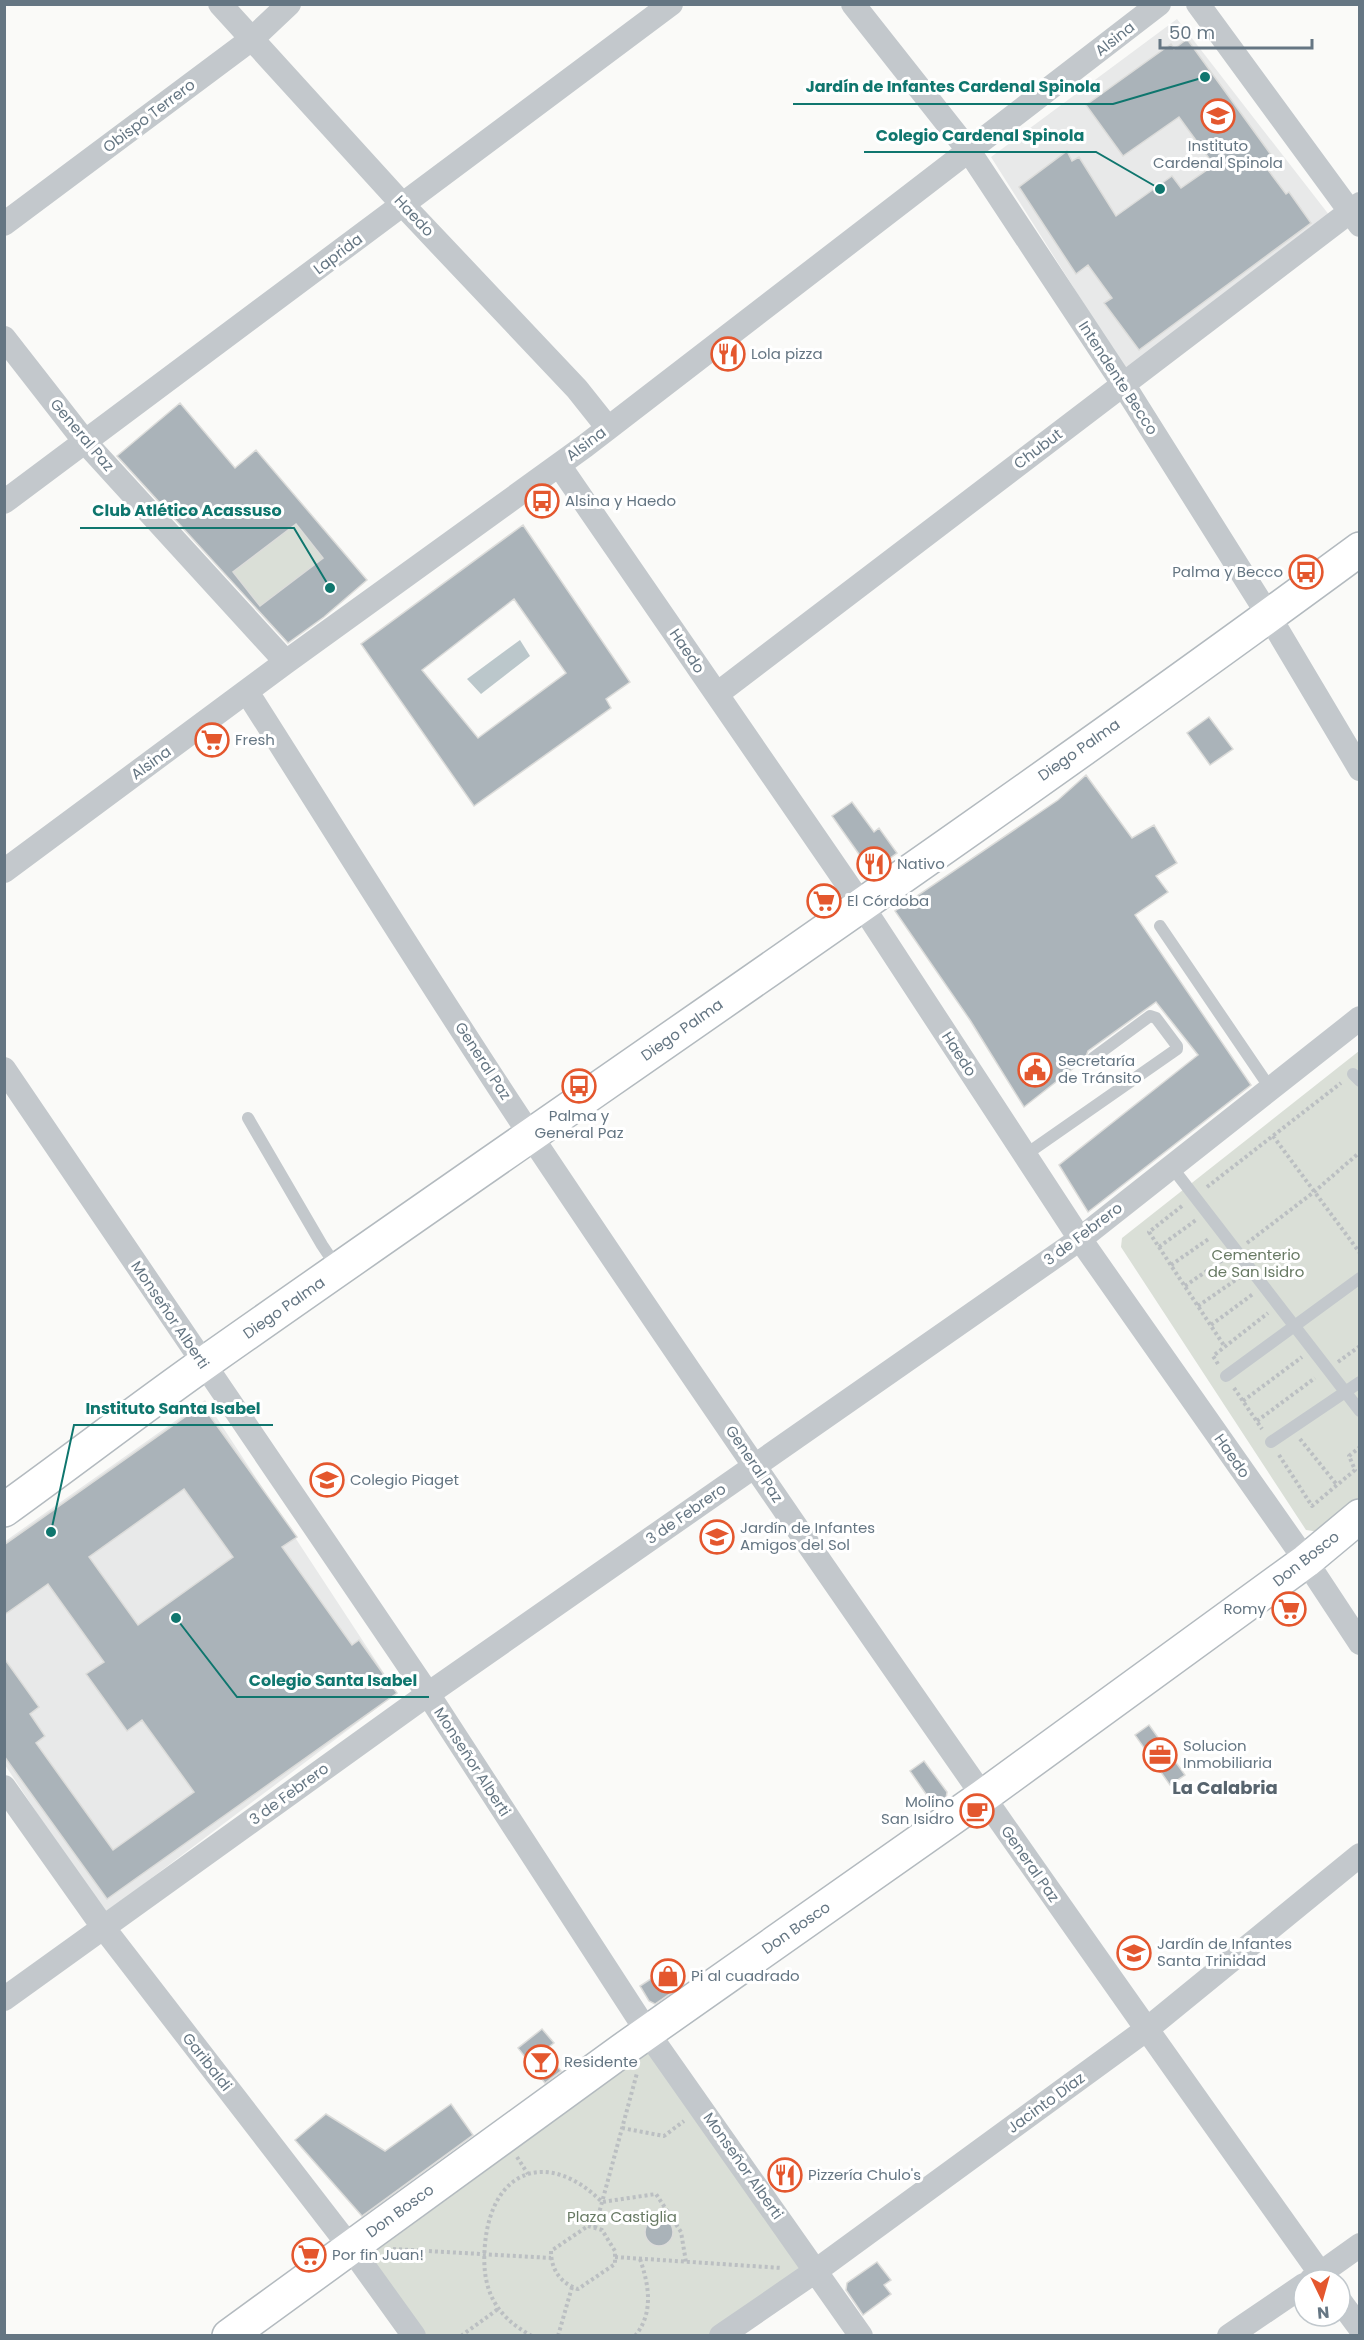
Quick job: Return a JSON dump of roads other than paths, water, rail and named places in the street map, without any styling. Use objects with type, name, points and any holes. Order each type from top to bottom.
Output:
[{"type":"street","name":"Haedo","points":[[220,4],[403,205],[577,389],[608,428]]},
{"type":"street","name":"Obispo Terrero","points":[[4,224],[253,38],[289,4]]},
{"type":"street","name":"Laprida","points":[[4,502],[671,4]]},
{"type":"street","name":"Intendente Becco","points":[[854,4],[969,151],[1123,384],[1269,616],[1359,769]]},
{"type":"street","name":"Alsina","points":[[4,872],[286,662],[559,465],[1159,4]]},
{"type":"street","points":[[1198,4],[1356,214]]},
{"type":"street","name":"Chubut","points":[[717,694],[1123,384],[1356,214]]},
{"type":"street","name":"General Paz","points":[[4,338],[86,443],[286,662]]},
{"type":"street","name":"Haedo","points":[[559,465],[861,904],[1080,1239],[1306,1561],[1359,1643]]},
{"type":"street","name":"Diego Palma","points":[[4,1510],[203,1364],[861,904],[1269,616],[1359,549]]},
{"type":"street","name":"General Paz","points":[[247,692],[531,1136],[982,1797],[1147,2029],[1307,2268]]},
{"type":"street","name":"3 de Febrero","points":[[4,1999],[428,1694],[1080,1239],[1359,1018]]},
{"type":"street","name":"Monseñor Alberti","points":[[4,1069],[428,1694],[648,2032],[817,2270],[861,2336]]},
{"type":"street","name":"Don Bosco","points":[[229,2336],[648,2032],[982,1797],[1306,1561],[1359,1516]]},
{"type":"street","name":"Garibaldi","points":[[4,1786],[103,1928],[350,2247],[414,2336]]},
{"type":"street","name":"Jacinto Díaz","points":[[721,2336],[817,2270],[1147,2029],[1359,1855]]},
{"type":"street","points":[[1330,2268],[1359,2245]]},
{"type":"street","points":[[1229,2336],[1292,2295]]},
{"type":"lane","points":[[1160,926],[1270,1088]]},
{"type":"lane","points":[[1025,1155],[1177,1049],[1177,1046],[1156,1018],[1150,1016],[1093,1058]]},
{"type":"lane","points":[[248,1118],[338,1270]]},
{"type":"lane","points":[[1171,1166],[1359,1411]]},
{"type":"lane","points":[[1226,1376],[1359,1278]]},
{"type":"lane","points":[[1271,1442],[1359,1382]]},
{"type":"place","name":"Jardín de Infantes Cardenal Spinola","points":[[1205,77]]},
{"type":"place","name":"Instituto Cardenal Spinola","points":[[1218,116]]},
{"type":"place","name":"Colegio Cardenal Spinola","points":[[1160,189]]},
{"type":"place","name":"Lola pizza","points":[[728,354]]},
{"type":"place","name":"Alsina y Haedo","points":[[542,501]]},
{"type":"place","name":"Palma y Becco","points":[[1306,572]]},
{"type":"place","name":"Club Atlético Acassuso","points":[[330,588]]},
{"type":"place","name":"Fresh","points":[[212,740]]},
{"type":"place","name":"Nativo","points":[[874,864]]},
{"type":"place","name":"El Córdoba","points":[[824,901]]},
{"type":"place","name":"Secretaría de Tránsito","points":[[1035,1070]]},
{"type":"place","name":"Palma y General Paz","points":[[579,1086]]},
{"type":"place","name":"Colegio Piaget","points":[[327,1480]]},
{"type":"place","name":"Instituto Santa Isabel","points":[[51,1532]]},
{"type":"place","name":"Jardín de Infantes Amigos del Sol","points":[[717,1537]]},
{"type":"place","name":"Romy","points":[[1289,1609]]},
{"type":"place","name":"Colegio Santa Isabel","points":[[176,1618]]},
{"type":"place","name":"Solucion Inmobiliaria","points":[[1160,1755]]},
{"type":"place","name":"Molino San Isidro","points":[[977,1811]]},
{"type":"place","name":"Jardín de Infantes Santa Trinidad","points":[[1134,1953]]},
{"type":"place","name":"Pi al cuadrado","points":[[668,1976]]},
{"type":"place","name":"Residente","points":[[541,2062]]},
{"type":"place","name":"Pizzería Chulo's","points":[[785,2175]]},
{"type":"place","name":"Por fin Juan!","points":[[309,2255]]},
{"type":"district","name":"La Calabria","points":[[1225,1788]]},
{"type":"park label","name":"Cementerio de San Isidro","points":[[1256,1264]]},
{"type":"park label","name":"Plaza Castiglia","points":[[622,2217]]}]
